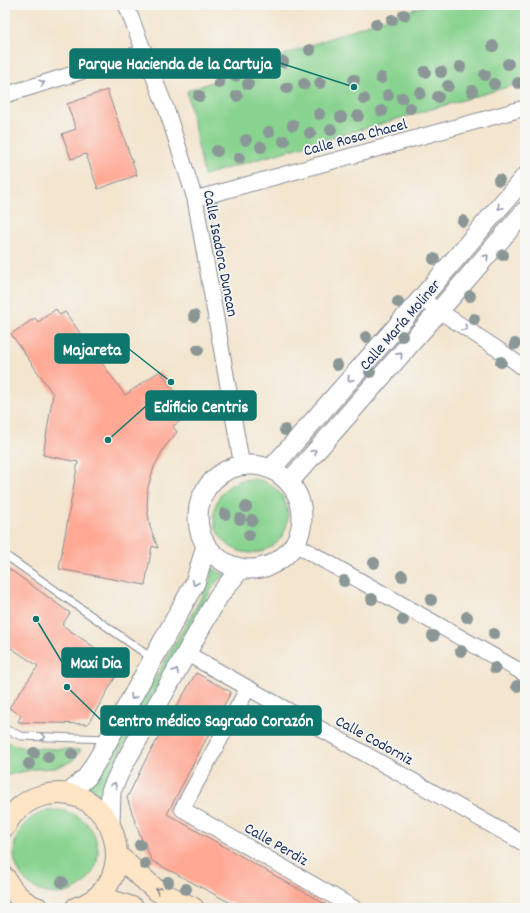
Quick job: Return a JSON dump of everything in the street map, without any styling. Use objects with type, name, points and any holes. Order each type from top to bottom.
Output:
[{"type":"main road","points":[[5,826],[12,804],[51,793],[68,794],[85,800],[99,810],[110,824],[116,839],[117,855],[114,870],[108,884],[98,896],[84,906],[76,908]]},
{"type":"main road","points":[[117,855],[156,890],[193,908]]},
{"type":"main road","points":[[5,878],[8,885],[24,905]]},
{"type":"main road","points":[[98,896],[132,908]]},
{"type":"street","name":"Calle Isadora Duncan","points":[[126,5],[167,111],[195,198],[242,466]]},
{"type":"street","points":[[5,95],[145,52]]},
{"type":"street","name":"Calle Rosa Chacel","points":[[195,198],[525,108]]},
{"type":"street","name":"Calle María Moliner","points":[[271,469],[421,299],[525,177]]},
{"type":"street","name":"Calle María Moliner","points":[[289,482],[525,211]]},
{"type":"street","points":[[421,299],[502,352],[525,369]]},
{"type":"street","points":[[256,465],[271,469],[289,482],[298,496],[302,512],[301,529],[295,544],[285,556],[272,565],[257,569],[241,568],[228,564],[216,556],[206,546],[199,530],[198,513],[202,496],[212,482],[225,471],[242,466],[256,465]]},
{"type":"street","points":[[295,544],[525,674]]},
{"type":"street","points":[[68,794],[87,777],[109,740],[196,583],[206,546]]},
{"type":"street","points":[[110,824],[112,791],[121,769],[218,597],[241,568]]},
{"type":"street","name":"Calle Codorniz","points":[[186,653],[525,844]]},
{"type":"street","name":"Calle Perdiz","points":[[248,688],[182,809],[354,908]]},
{"type":"lane","points":[[5,555],[153,660]]},
{"type":"lane","points":[[5,730],[21,736],[109,740]]},
{"type":"green space","points":[[427,5],[525,5],[525,82],[204,175],[187,91],[363,26]]},
{"type":"green space","points":[[251,479],[272,485],[282,495],[288,516],[282,537],[272,547],[251,553],[230,547],[220,537],[214,516],[220,495],[230,485]]},
{"type":"green space","points":[[211,567],[226,575],[218,580],[213,587],[107,776],[101,797],[86,787],[101,773],[209,584],[212,573]]},
{"type":"green space","points":[[5,741],[21,747],[81,750],[72,761],[55,768],[35,769],[5,777]]},
{"type":"green space","points":[[56,810],[72,813],[86,822],[95,836],[98,852],[95,868],[86,882],[72,891],[56,894],[40,891],[26,882],[17,868],[14,852],[17,836],[26,822],[40,813]]},
{"type":"building","points":[[107,90],[137,175],[98,189],[86,154],[71,159],[62,134],[76,129],[67,104]]},
{"type":"building","points":[[56,309],[60,315],[65,312],[125,395],[160,371],[176,393],[167,399],[182,420],[173,426],[177,432],[164,448],[154,467],[148,487],[147,507],[150,527],[158,548],[152,546],[145,585],[59,569],[78,462],[43,455],[53,394],[11,334],[35,318],[38,322]]},
{"type":"building","points":[[5,566],[70,613],[62,625],[122,666],[88,724],[18,722],[21,715],[9,708],[38,666],[5,644]]},
{"type":"building","points":[[196,673],[231,692],[167,814],[332,908],[240,908],[152,861],[139,833],[127,798],[146,759]]},
{"type":"place","name":"Parque Hacienda de la Cartuja","points":[[354,87]]},
{"type":"place","name":"Majareta","points":[[171,382]]},
{"type":"place","name":"Edificio Centris","points":[[108,440]]},
{"type":"place","name":"Maxi Dia","points":[[36,619]]},
{"type":"place","name":"Centro médico Sagrado Corazón","points":[[67,687]]}]
